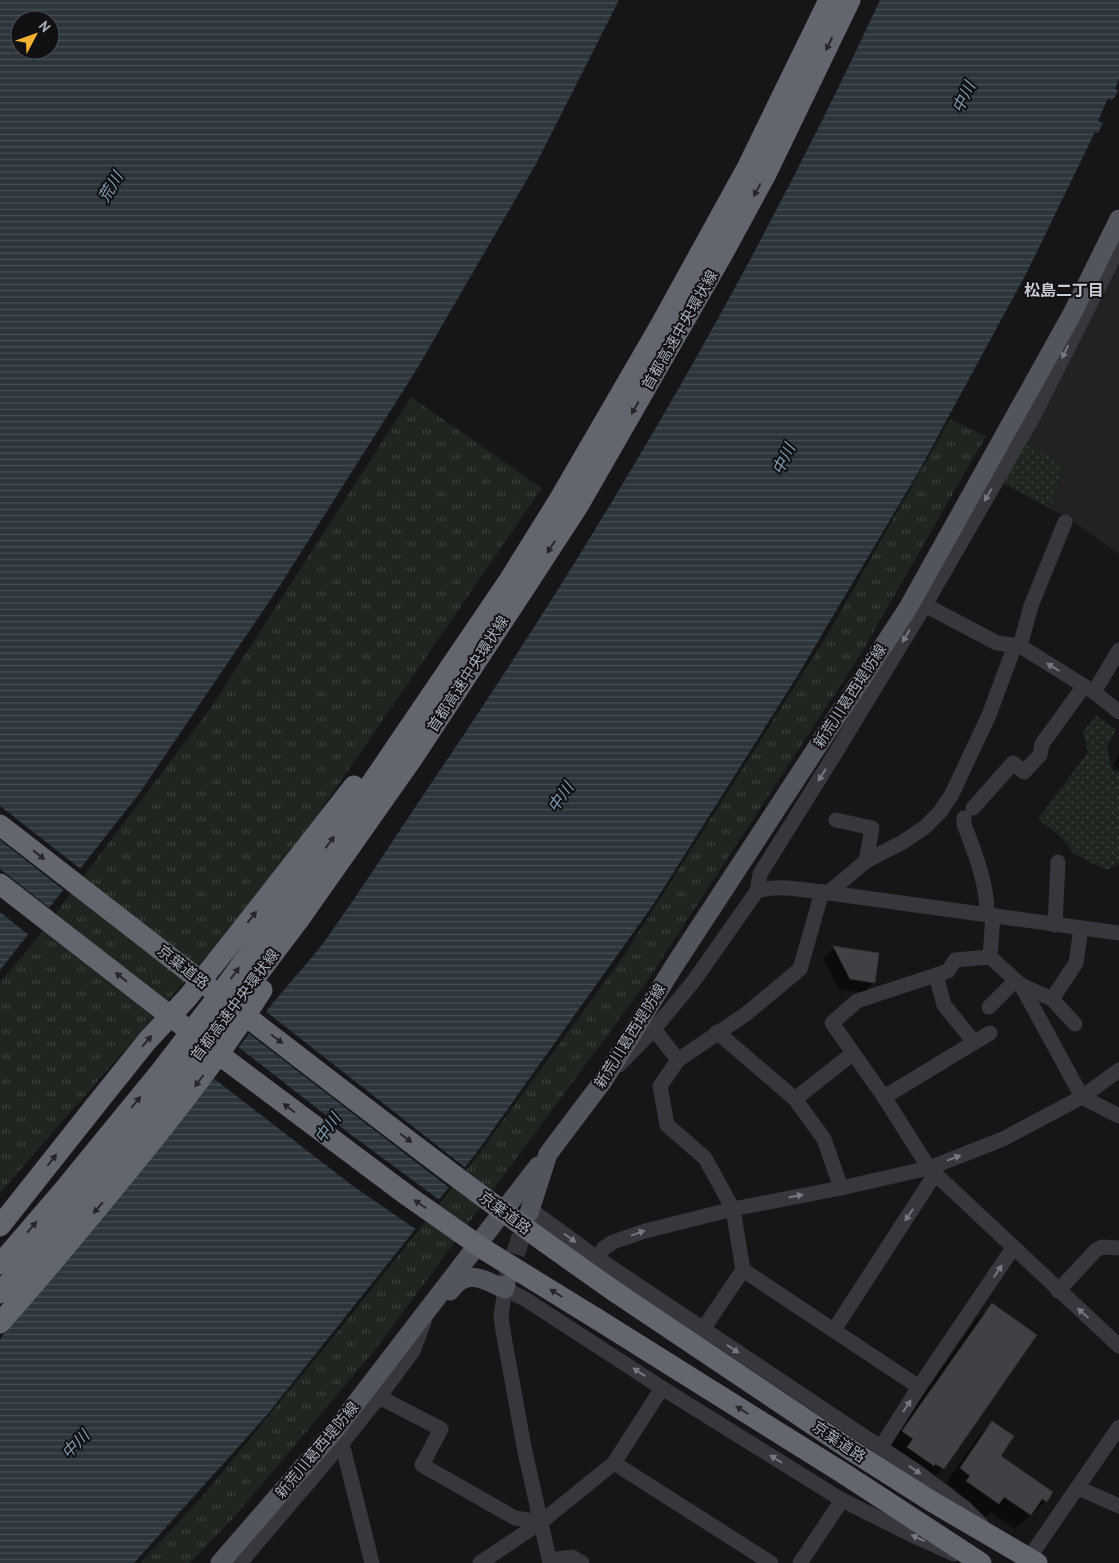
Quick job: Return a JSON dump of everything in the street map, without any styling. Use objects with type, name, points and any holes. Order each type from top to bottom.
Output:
[{"type":"highway","name":"首都高速中央環状線","points":[[0,1264],[161,1071],[282,909],[404,736],[502,590],[554,508],[660,326],[746,168],[829,0]]},
{"type":"highway","name":"首都高速中央環状線","points":[[0,1293],[177,1081],[298,921],[412,759],[578,506],[727,247],[766,174],[850,0]]},
{"type":"highway","points":[[0,1226],[146,1041],[188,997],[350,790],[404,736]]},
{"type":"highway","name":"京葉道路","points":[[0,826],[238,1010],[551,1247],[857,1454],[1033,1561]]},
{"type":"highway","name":"京葉道路","points":[[0,884],[209,1047],[408,1196],[485,1250],[843,1473],[980,1562]]},
{"type":"highway","points":[[0,1323],[115,1187],[179,1108],[234,1035],[276,968],[298,921]]},
{"type":"main road","name":"新荒川葛西堤防線","points":[[220,1563],[336,1429],[417,1328],[603,1081],[680,957],[908,608],[1076,316],[1119,219]]},
{"type":"main road","name":"新荒川葛西堤防線","points":[[529,1211],[548,1154]]},
{"type":"main road","name":"新荒川葛西堤防線","points":[[417,1328],[461,1280],[474,1276],[506,1287]]},
{"type":"street","points":[[603,1081],[654,1029],[693,982],[757,891],[760,874],[925,605],[1032,419],[1076,316],[1119,247]]},
{"type":"street","points":[[703,1329],[743,1270],[732,1209],[706,1158],[667,1125],[660,1086],[678,1060],[746,1014],[800,969],[825,893],[866,861],[925,827],[940,812],[952,794],[989,715],[1065,522]]},
{"type":"street","points":[[925,605],[997,644],[1017,646],[1089,689],[1119,712]]},
{"type":"street","points":[[1075,1024],[1052,999],[1018,983],[990,957],[990,915],[985,884],[964,824],[969,813],[1013,764],[1024,772],[1040,755],[1042,744],[1089,689],[1119,650]]},
{"type":"street","points":[[836,820],[872,828],[866,861]]},
{"type":"street","points":[[1055,925],[1058,862]]},
{"type":"street","points":[[757,891],[780,887],[1119,933]]},
{"type":"street","points":[[1052,999],[1076,963],[1081,928]]},
{"type":"street","points":[[990,957],[955,960],[948,971],[857,1001],[832,1023],[884,1097],[932,1171],[1058,1291],[1119,1346]]},
{"type":"street","points":[[936,975],[944,1005],[974,1042]]},
{"type":"street","points":[[989,1007],[1018,983]]},
{"type":"street","points":[[1018,983],[1082,1097],[1119,1116]]},
{"type":"street","points":[[654,1029],[678,1060]]},
{"type":"street","points":[[718,1032],[795,1099],[824,1139],[841,1188]]},
{"type":"street","points":[[884,1097],[990,1033]]},
{"type":"street","points":[[795,1099],[852,1054]]},
{"type":"street","points":[[598,1258],[604,1248],[614,1242],[645,1231],[732,1209],[932,1171],[1003,1139],[1082,1097],[1119,1070]]},
{"type":"street","points":[[834,1330],[932,1171]]},
{"type":"street","points":[[529,1211],[940,1488],[965,1508],[997,1539]]},
{"type":"street","points":[[1058,1291],[1096,1250],[1102,1247],[1119,1248]]},
{"type":"street","points":[[880,1447],[1014,1248]]},
{"type":"street","points":[[743,1270],[919,1387]]},
{"type":"street","points":[[582,1563],[572,1557],[550,1562],[525,1452],[503,1331],[502,1316],[506,1287],[662,1388],[842,1500],[932,1544],[980,1562]]},
{"type":"street","points":[[249,1559],[379,1397],[413,1351],[417,1328]]},
{"type":"street","points":[[480,1563],[541,1522],[614,1463],[662,1388]]},
{"type":"street","points":[[379,1397],[442,1429],[422,1465],[515,1518],[541,1522]]},
{"type":"street","points":[[1033,1561],[1078,1488],[1119,1427]]},
{"type":"street","points":[[342,1443],[372,1563]]},
{"type":"street","points":[[614,1463],[771,1563]]},
{"type":"street","points":[[1078,1488],[1119,1506]]},
{"type":"street","points":[[800,1563],[842,1500]]},
{"type":"shaded area","points":[[1119,261],[1119,554],[1067,517],[1051,509],[1064,464],[1023,441]]},
{"type":"green space","points":[[411,397],[542,488],[273,880],[0,1193],[0,982],[30,947],[210,709]]},
{"type":"green space","points":[[950,419],[986,436],[859,657],[648,980],[375,1350],[235,1516],[190,1563],[140,1563],[202,1497],[343,1325],[472,1163],[623,957],[828,634]]},
{"type":"green space","points":[[1023,441],[1064,464],[1051,509],[1001,482]]},
{"type":"green space","points":[[1096,716],[1116,729],[1107,747],[1112,771],[1119,772],[1119,864],[1106,870],[1074,854],[1063,839],[1038,819],[1088,752],[1083,732]]},
{"type":"water","name":"荒川","points":[[0,0],[619,0],[536,164],[415,372],[279,587],[139,794],[0,970]]},
{"type":"water","name":"中川","points":[[880,0],[1119,0],[1119,79],[1115,89],[1118,91],[1112,100],[1108,98],[1098,121],[1103,123],[1098,133],[1095,132],[1026,274],[919,471],[798,675],[653,905],[477,1152],[266,1416],[134,1563],[0,1563],[0,1339],[135,1178],[273,1003],[320,948],[489,696],[611,503],[669,405],[779,205],[831,103]]},
{"type":"pier","points":[[0,806],[82,870],[65,891],[0,840]]},
{"type":"pier","points":[[0,869],[51,909],[30,936],[0,912]]},
{"type":"pier","points":[[264,1010],[467,1169],[451,1189],[247,1032]]},
{"type":"pier","points":[[237,1046],[350,1134],[441,1201],[417,1230],[353,1186],[212,1077]]},
{"type":"building","points":[[833,946],[879,953],[875,983],[850,979]]},
{"type":"building","points":[[992,1303],[1037,1335],[944,1469],[935,1464],[934,1466],[907,1447],[913,1439],[902,1431]]},
{"type":"building","points":[[992,1421],[1014,1436],[1001,1456],[1053,1492],[1047,1502],[1042,1499],[1031,1515],[1004,1497],[999,1504],[966,1481],[970,1476],[960,1468]]},
{"type":"tunnel","points":[[507,1281],[528,1214]]},
{"type":"district","name":"松島二丁目","points":[[1064,290]]}]
